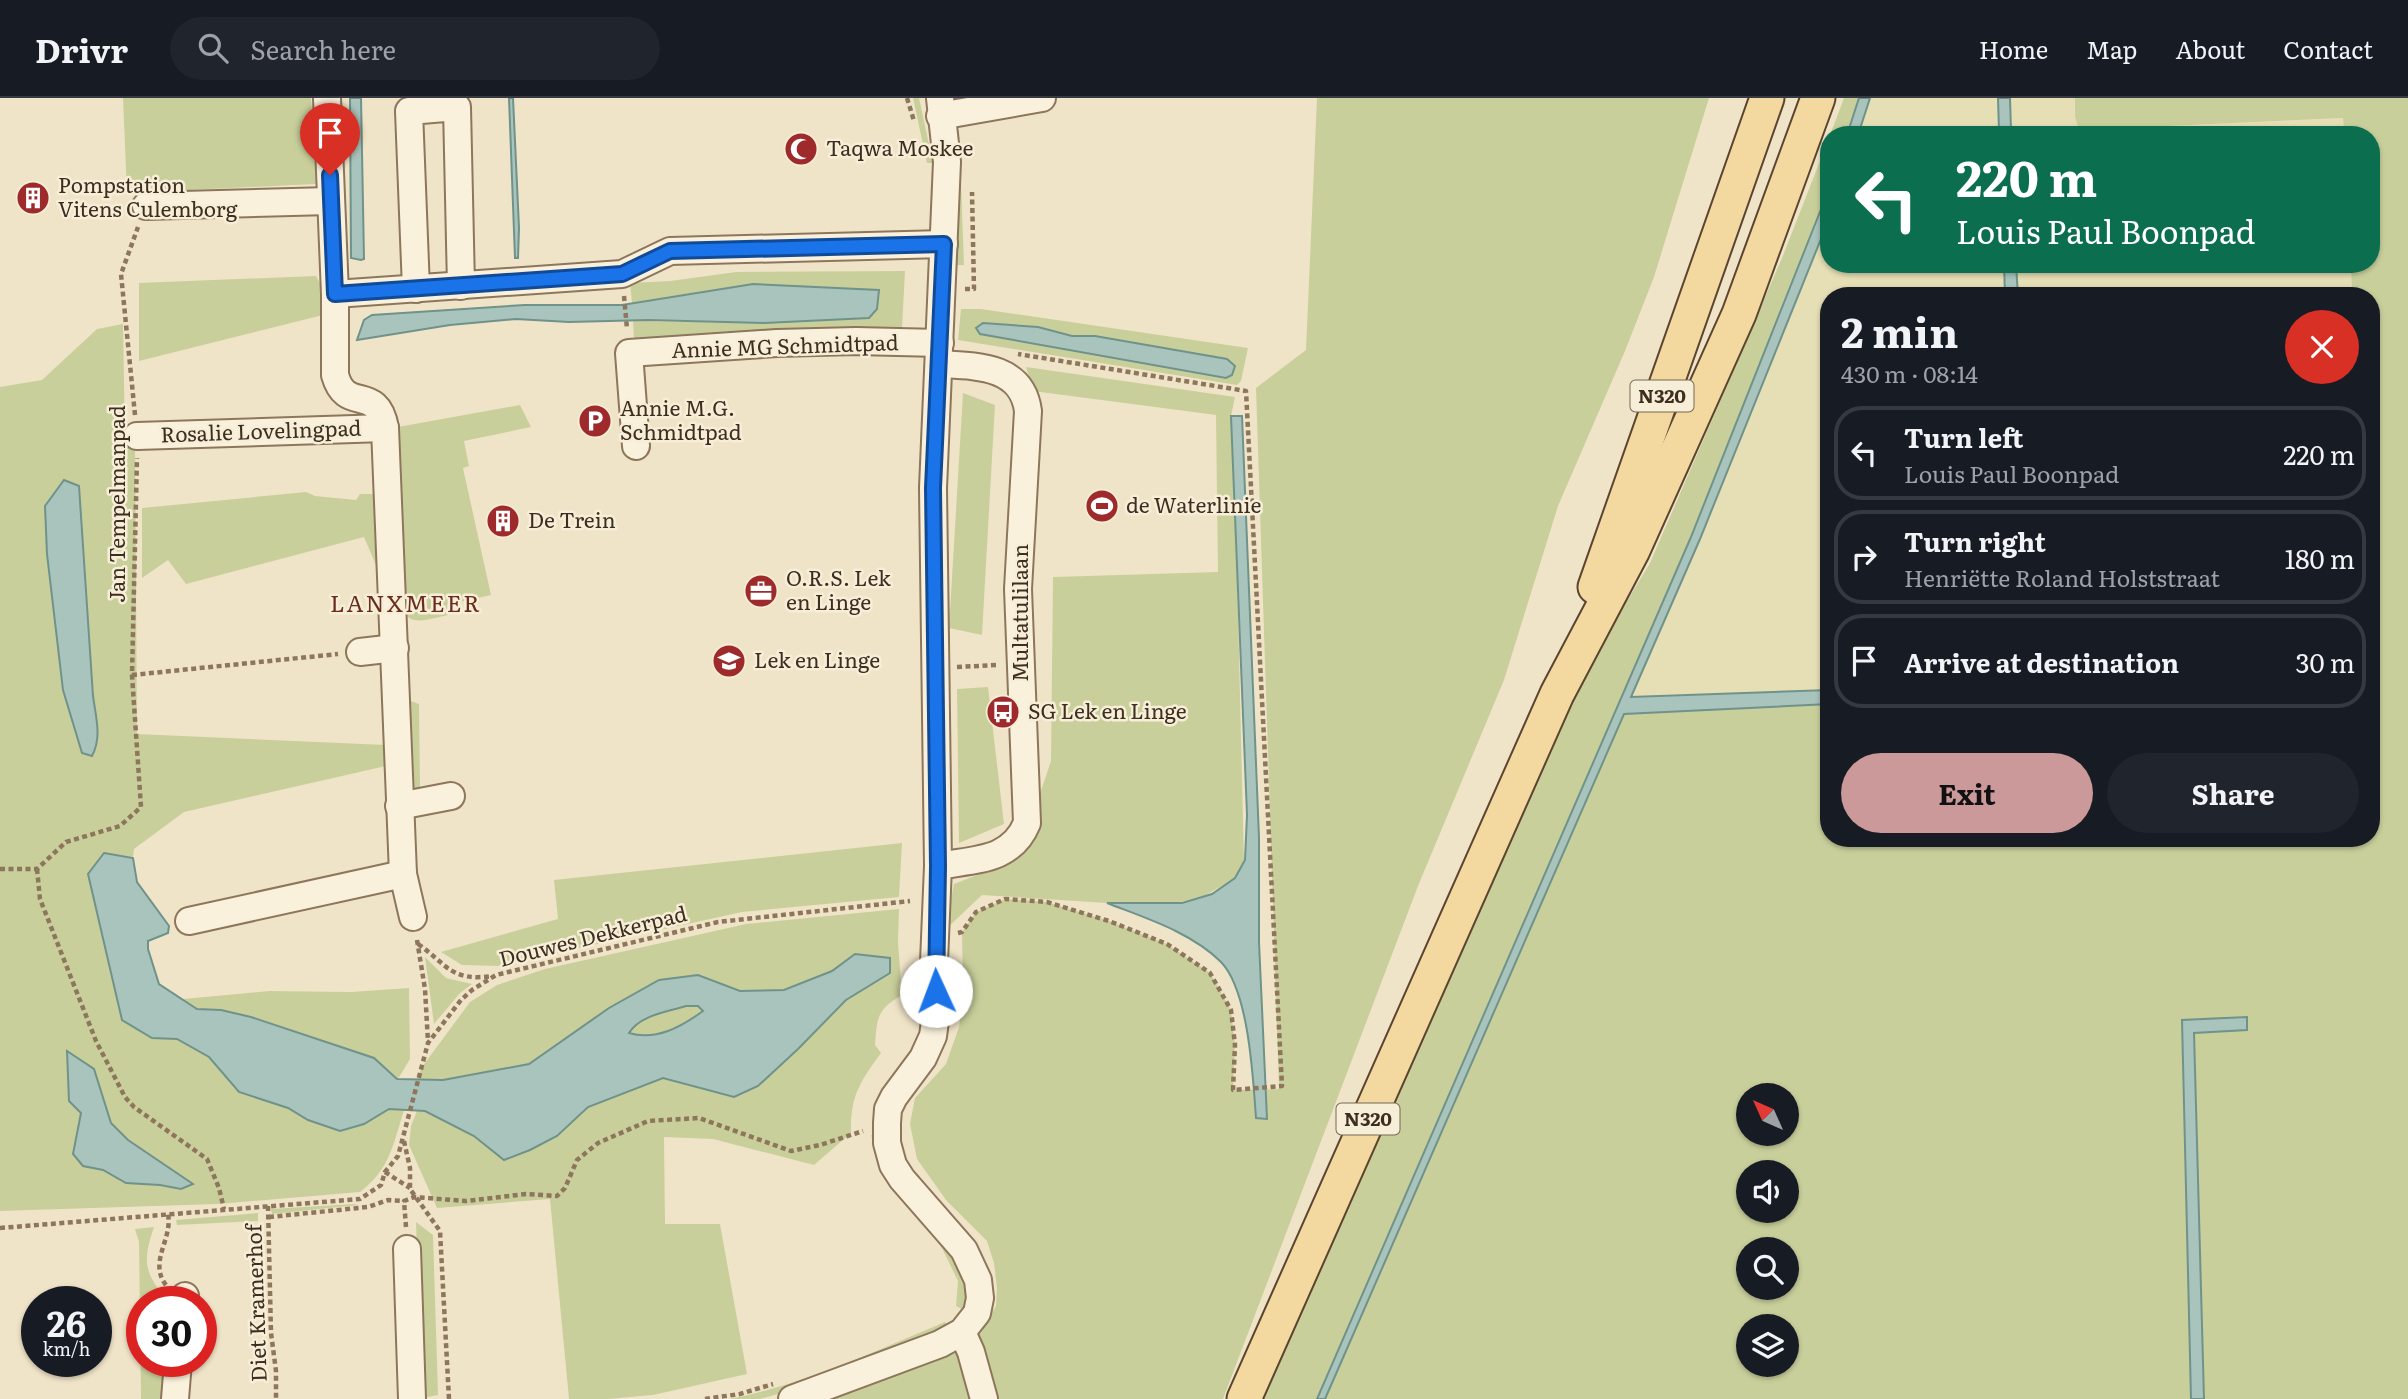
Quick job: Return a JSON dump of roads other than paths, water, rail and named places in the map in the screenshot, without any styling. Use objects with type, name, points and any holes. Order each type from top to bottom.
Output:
[{"type":"main road","name":"N320","points":[[1557,694],[1767,98]]},
{"type":"main road","name":"N320","points":[[1244,1399],[1557,694],[1633,550],[1739,314],[1818,98]]},
{"type":"street","points":[[327,98],[335,294],[335,375],[338,386],[348,397],[372,401],[378,407],[385,428],[403,874],[413,917]]},
{"type":"street","points":[[792,1399],[929,1349],[962,1332],[976,1312],[981,1298],[978,1280],[964,1250],[902,1180],[893,1165],[887,1143],[888,1109],[923,1058],[933,1036],[936,1014],[938,866],[933,488],[947,162],[937,104],[1042,98]]},
{"type":"street","points":[[416,289],[409,111],[457,107],[461,286]]},
{"type":"street","points":[[146,206],[331,201]]},
{"type":"street","points":[[335,294],[622,274],[670,251],[944,244]]},
{"type":"street","name":"Annie MG Schmidtpad","points":[[636,446],[628,347],[856,341],[940,354]]},
{"type":"street","name":"Multatulilaan","points":[[938,866],[1000,855],[1021,836],[1027,823],[1018,589],[1028,411],[1026,398],[1015,380],[1000,372],[940,354]]},
{"type":"street","name":"Rosalie Lovelingpad","points":[[137,436],[385,428]]},
{"type":"street","points":[[360,652],[395,648]]},
{"type":"street","points":[[400,806],[451,796]]},
{"type":"street","points":[[189,921],[403,874]]},
{"type":"street","points":[[407,1249],[412,1399]]},
{"type":"street","points":[[962,1332],[971,1352],[984,1399]]},
{"type":"street","points":[[175,1399],[177,1377]]},
{"type":"water","points":[[350,98],[361,98],[364,259],[361,260],[351,258]]},
{"type":"water","points":[[509,98],[513,98],[518,258],[515,258]]},
{"type":"water","points":[[1859,98],[1870,98],[1861,126],[1850,126]]},
{"type":"water","points":[[1998,98],[2010,98],[2011,126],[1999,126]]},
{"type":"water","points":[[1820,212],[1820,241],[1700,539],[1631,697],[1820,690],[1820,704],[1624,714],[1325,1399],[1317,1399],[1691,537]]},
{"type":"water","points":[[2004,273],[2017,273],[2017,287],[2005,287]]},
{"type":"water","points":[[753,284],[879,290],[877,309],[869,318],[764,323],[648,320],[569,322],[516,319],[450,325],[357,340],[364,320],[372,315],[525,305],[622,305]]},
{"type":"water","points":[[983,323],[1038,327],[1072,336],[1095,336],[1227,359],[1235,366],[1232,375],[1226,378],[980,334],[976,328]]},
{"type":"water","points":[[1231,416],[1242,416],[1267,1119],[1256,1118],[1244,1014],[1238,993],[1221,962],[1182,934],[1107,903],[1182,903],[1212,894],[1235,878],[1245,860],[1247,815]]},
{"type":"water","points":[[64,480],[79,486],[97,727],[97,742],[92,756],[82,753],[63,690],[47,554],[45,506]]},
{"type":"water","points":[[104,853],[133,858],[137,882],[169,926],[168,933],[148,941],[159,984],[197,1009],[221,1010],[251,1017],[374,1058],[397,1079],[443,1080],[529,1064],[609,1008],[659,980],[698,975],[740,991],[784,990],[832,971],[855,954],[890,958],[890,973],[846,1000],[758,1086],[734,1097],[663,1078],[588,1107],[557,1136],[504,1160],[474,1136],[425,1111],[389,1109],[364,1124],[340,1131],[308,1120],[288,1108],[239,1092],[209,1057],[177,1039],[152,1038],[122,1020],[88,874]],"holes":[[[686,1006],[698,1006],[703,1011],[668,1031],[649,1035],[629,1033],[640,1022],[654,1015]]]},
{"type":"water","points":[[2247,1017],[2247,1030],[2194,1033],[2204,1399],[2191,1399],[2182,1020]]},
{"type":"water","points":[[67,1051],[94,1069],[111,1123],[128,1140],[193,1184],[181,1189],[126,1183],[103,1170],[83,1166],[73,1154],[81,1113],[69,1101]]},
{"type":"place","name":"Taqwa Moskee","points":[[801,149]]},
{"type":"place","name":"Pompstation Vitens Culemborg","points":[[33,198]]},
{"type":"place","name":"Annie M.G. Schmidtpad","points":[[595,421]]},
{"type":"place","name":"de Waterlinie","points":[[1102,506]]},
{"type":"place","name":"De Trein","points":[[503,521]]},
{"type":"place","name":"O.R.S. Lek en Linge","points":[[761,591]]},
{"type":"place","name":"Lek en Linge","points":[[729,661]]},
{"type":"place","name":"SG Lek en Linge","points":[[1003,712]]},
{"type":"district","name":"LANXMEER","points":[[406,604]]}]
